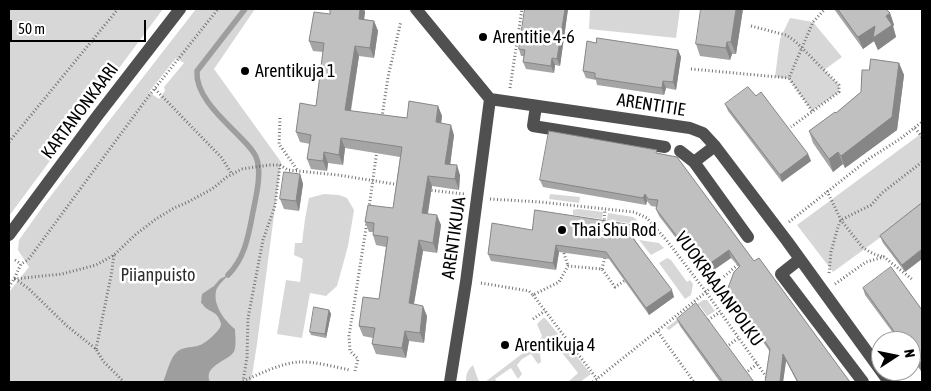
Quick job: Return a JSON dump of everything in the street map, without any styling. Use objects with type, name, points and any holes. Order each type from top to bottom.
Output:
[{"type":"street","name":"KARTANONKAARI","points":[[9,236],[98,115],[180,9]]},
{"type":"street","points":[[416,9],[490,99]]},
{"type":"street","name":"ARENTITIE","points":[[490,99],[690,128],[703,133],[715,146],[800,259],[871,358]]},
{"type":"street","name":"ARENTIKUJA","points":[[450,382],[466,282],[471,196],[490,99]]},
{"type":"street","points":[[536,106],[533,126],[664,147]]},
{"type":"street","points":[[694,162],[715,146]]},
{"type":"street","points":[[680,151],[694,162],[748,236]]},
{"type":"street","points":[[800,259],[782,274],[864,382]]},
{"type":"path","points":[[9,142],[118,9]]},
{"type":"path","points":[[10,284],[21,264],[28,260],[155,89],[218,9]]},
{"type":"path","points":[[508,101],[522,9]]},
{"type":"path","points":[[789,78],[814,22],[825,9]]},
{"type":"path","points":[[381,124],[388,78],[401,21]]},
{"type":"path","points":[[751,26],[786,35],[795,41],[839,85],[839,92],[791,127]]},
{"type":"path","points":[[691,69],[789,78],[812,111]]},
{"type":"path","points":[[155,89],[221,157],[232,174]]},
{"type":"path","points":[[280,118],[279,144],[298,171]]},
{"type":"path","points":[[914,128],[922,137]]},
{"type":"path","points":[[368,210],[378,143]]},
{"type":"path","points":[[828,276],[831,252],[838,227],[842,220],[871,204],[922,162]]},
{"type":"path","points":[[243,382],[247,357],[248,318],[263,240],[275,206],[280,165]]},
{"type":"path","points":[[14,279],[62,274],[96,265],[114,254],[156,219],[212,189],[232,174],[242,170],[280,165],[288,170],[338,175],[407,186]]},
{"type":"path","name":"VUOKRAAJANPOLKU","points":[[423,189],[471,196],[634,212],[648,218],[674,249],[770,382]]},
{"type":"path","points":[[827,192],[842,220],[863,248],[884,257],[913,280]]},
{"type":"path","points":[[539,211],[540,202]]},
{"type":"path","points":[[605,209],[604,223],[612,224]]},
{"type":"path","points":[[355,371],[358,359],[350,351],[349,336],[367,220]]},
{"type":"path","points":[[533,295],[560,282],[568,266],[564,253]]},
{"type":"path","points":[[96,349],[112,276],[114,254]]},
{"type":"path","points":[[604,257],[602,269],[615,287],[624,281]]},
{"type":"path","points":[[824,293],[866,262],[884,257]]},
{"type":"path","points":[[15,260],[21,264]]},
{"type":"path","points":[[568,266],[602,269]]},
{"type":"path","points":[[14,279],[28,288],[67,326],[96,349],[103,361],[124,382]]},
{"type":"path","points":[[475,282],[529,291],[597,379]]},
{"type":"path","points":[[533,319],[545,312]]},
{"type":"path","points":[[708,320],[720,312]]},
{"type":"path","points":[[658,332],[694,382]]},
{"type":"path","points":[[729,345],[738,338]]},
{"type":"path","points":[[243,382],[279,367],[299,362],[350,370]]},
{"type":"path","points":[[748,371],[757,364]]},
{"type":"green space","points":[[9,9],[163,9],[9,216]]},
{"type":"green space","name":"Piianpuisto","points":[[196,9],[255,9],[214,69],[281,162],[251,382],[9,382],[9,292],[29,267],[18,250],[19,240],[46,202]],"holes":[[[176,58],[184,63],[164,87],[165,91],[159,99],[149,92]]]},
{"type":"green space","points":[[590,9],[680,9],[676,38],[589,29]]},
{"type":"green space","points":[[790,18],[813,22],[842,57],[824,70],[839,85],[839,92],[812,111],[789,79],[775,77],[780,39]]},
{"type":"green space","points":[[922,133],[922,207],[833,272],[797,225]]},
{"type":"green space","points":[[324,194],[339,195],[347,198],[354,210],[348,246],[337,286],[326,296],[310,293],[302,338],[277,334],[286,280],[300,282],[303,259],[294,255],[295,243],[302,243],[309,198]]},
{"type":"green space","points":[[550,194],[580,197],[579,203],[549,199]]},
{"type":"green space","points":[[573,210],[603,212],[602,219],[573,215]]},
{"type":"green space","points":[[608,213],[633,217],[637,220],[637,224],[607,220]]},
{"type":"green space","points":[[639,240],[659,243],[664,248],[651,255]]},
{"type":"green space","points":[[667,258],[671,260],[687,282],[690,280],[693,284],[691,295],[685,299],[659,263]]},
{"type":"green space","points":[[703,300],[707,300],[715,311],[707,316],[700,306],[669,330],[666,328]]},
{"type":"green space","points":[[545,318],[591,374],[580,382],[568,382],[578,373],[550,340],[538,349],[541,362],[538,364],[531,354],[522,359],[517,365],[522,374],[518,379],[511,368],[495,379],[497,382],[485,382],[539,341],[542,336],[537,324]]},
{"type":"green space","points":[[473,365],[479,382],[466,382],[467,373]]},
{"type":"shaded area","points":[[228,275],[216,291],[216,302],[227,322],[235,329],[234,351],[213,368],[209,376],[210,382],[163,382],[171,361],[178,351],[202,344],[213,336],[221,326],[216,314],[205,308],[201,303],[202,294]]},
{"type":"building","points":[[330,9],[360,9],[359,19],[374,21],[370,48],[355,46],[345,110],[407,118],[409,101],[438,106],[436,122],[451,125],[445,164],[457,165],[455,179],[428,176],[422,213],[437,215],[433,243],[419,240],[409,303],[423,306],[420,333],[405,331],[402,348],[372,344],[375,328],[359,326],[363,297],[379,299],[388,237],[373,235],[374,223],[365,222],[368,205],[393,208],[402,147],[341,138],[339,155],[324,152],[323,161],[307,159],[311,135],[296,132],[300,103],[316,106],[324,43],[309,41],[314,12],[330,14]]},
{"type":"building","points":[[525,9],[565,9],[557,59],[552,58],[551,66],[523,62],[525,50],[519,49]]},
{"type":"building","points":[[701,9],[736,9],[731,42],[727,42],[726,48],[696,44]]},
{"type":"building","points":[[838,9],[886,9],[890,13],[886,16],[892,25],[873,38],[875,26],[858,37]]},
{"type":"building","points":[[597,38],[678,50],[673,82],[663,81],[662,88],[595,78],[595,73],[583,71],[587,41],[596,43]]},
{"type":"building","points":[[871,59],[899,63],[892,117],[841,156],[838,152],[829,159],[809,131],[836,113],[861,92],[862,70],[869,70]]},
{"type":"building","points":[[748,87],[756,96],[761,92],[808,154],[780,175],[725,104]]},
{"type":"building","points":[[549,131],[657,150],[656,153],[677,157],[754,261],[759,258],[850,382],[798,382],[783,354],[780,382],[765,382],[770,349],[728,288],[734,272],[740,266],[729,250],[702,269],[656,209],[658,200],[648,199],[645,194],[643,198],[540,180]]},
{"type":"building","points":[[284,172],[300,174],[296,201],[280,199]]},
{"type":"building","points":[[922,203],[922,249],[902,265],[880,236]]},
{"type":"building","points":[[535,210],[633,225],[629,233],[672,290],[646,308],[606,252],[556,245],[553,263],[488,254],[492,223],[532,230]]},
{"type":"building","points":[[891,267],[922,310],[922,361],[921,331],[894,331],[863,288]]},
{"type":"building","points":[[696,303],[754,382],[723,382],[677,319]]},
{"type":"building","points":[[314,307],[329,310],[325,334],[310,332]]},
{"type":"waterway","points":[[228,275],[242,255],[247,240],[258,186],[258,163],[250,147],[220,117],[206,99],[198,81],[197,71],[245,9]]},
{"type":"place","name":"Arentitie 4-6","points":[[483,37]]},
{"type":"place","name":"Arentikuja 1","points":[[245,71]]},
{"type":"place","name":"Thai Shu Rod","points":[[562,230]]},
{"type":"place","name":"Arentikuja 4","points":[[505,345]]}]
